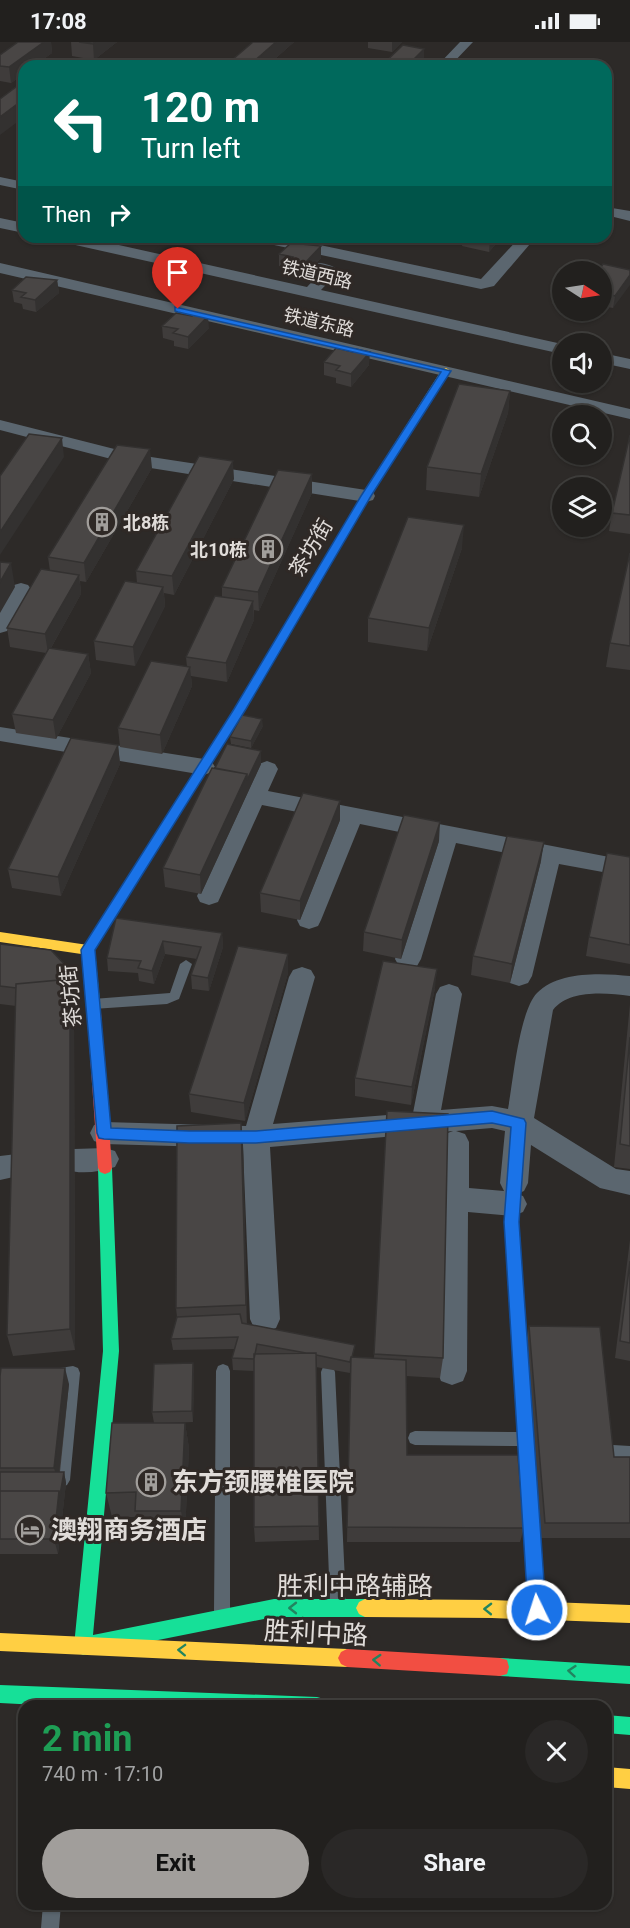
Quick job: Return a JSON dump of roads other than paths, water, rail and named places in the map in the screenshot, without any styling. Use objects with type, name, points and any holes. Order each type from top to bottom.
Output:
[{"type":"main road","name":"茶坊街","points":[[83,1646],[111,1351],[104,1146],[88,950],[204,766],[366,496],[446,371]]},
{"type":"main road","points":[[0,937],[88,950]]},
{"type":"main road","name":"胜利中路辅路","points":[[83,1646],[274,1608],[537,1610],[630,1614]]},
{"type":"main road","name":"胜利中路","points":[[0,1642],[630,1675]]},
{"type":"main road","points":[[0,1694],[60,1700]]},
{"type":"main road","points":[[75,1700],[90,1697],[166,1700]]},
{"type":"main road","points":[[90,1697],[99,1700]]},
{"type":"main road","points":[[612,1724],[630,1726]]},
{"type":"main road","points":[[612,1778],[630,1779]]},
{"type":"street","points":[[449,60],[467,42]]},
{"type":"street","points":[[0,181],[18,185]]},
{"type":"street","points":[[612,212],[630,216]]},
{"type":"street","points":[[0,223],[18,227]]},
{"type":"street","name":"铁道西路","points":[[89,243],[552,347]]},
{"type":"street","points":[[288,243],[481,284],[488,283],[523,243]]},
{"type":"street","points":[[310,293],[331,271],[312,267]]},
{"type":"street","name":"铁道东路","points":[[0,268],[630,414]]},
{"type":"street","points":[[612,360],[630,364]]},
{"type":"street","points":[[0,425],[138,460],[366,496]]},
{"type":"street","points":[[0,627],[21,589]]},
{"type":"street","points":[[0,734],[204,766]]},
{"type":"street","points":[[209,896],[267,769]]},
{"type":"street","points":[[255,796],[630,869]]},
{"type":"street","points":[[309,920],[352,815]]},
{"type":"street","points":[[408,959],[448,833]]},
{"type":"street","points":[[519,976],[550,853]]},
{"type":"street","points":[[265,1319],[256,1137],[302,976]]},
{"type":"street","points":[[455,1199],[514,1193],[519,1123],[539,1011],[548,998],[579,986],[606,984],[630,986]]},
{"type":"street","points":[[424,1123],[449,994]]},
{"type":"street","points":[[74,1161],[104,1146],[189,1137],[256,1137],[492,1117],[519,1123],[610,1180],[630,1183]]},
{"type":"street","points":[[452,1371],[455,1142]]},
{"type":"lane","points":[[93,1005],[167,999],[175,996],[186,964]]},
{"type":"lane","points":[[514,1193],[511,1222],[537,1610]]},
{"type":"lane","points":[[222,1618],[224,1371]]},
{"type":"lane","points":[[328,1372],[338,1608]]},
{"type":"lane","points":[[42,1375],[73,1374],[62,1480]]},
{"type":"lane","points":[[415,1438],[526,1439]]},
{"type":"lane","points":[[613,1452],[630,1453]]},
{"type":"lane","points":[[50,1928],[52,1910]]},
{"type":"place","name":"北8栋","points":[[102,522]]},
{"type":"place","name":"北10栋","points":[[268,549]]},
{"type":"place","name":"东方颈腰椎医院","points":[[151,1482]]},
{"type":"place","name":"澳翔商务酒店","points":[[30,1530]]}]
